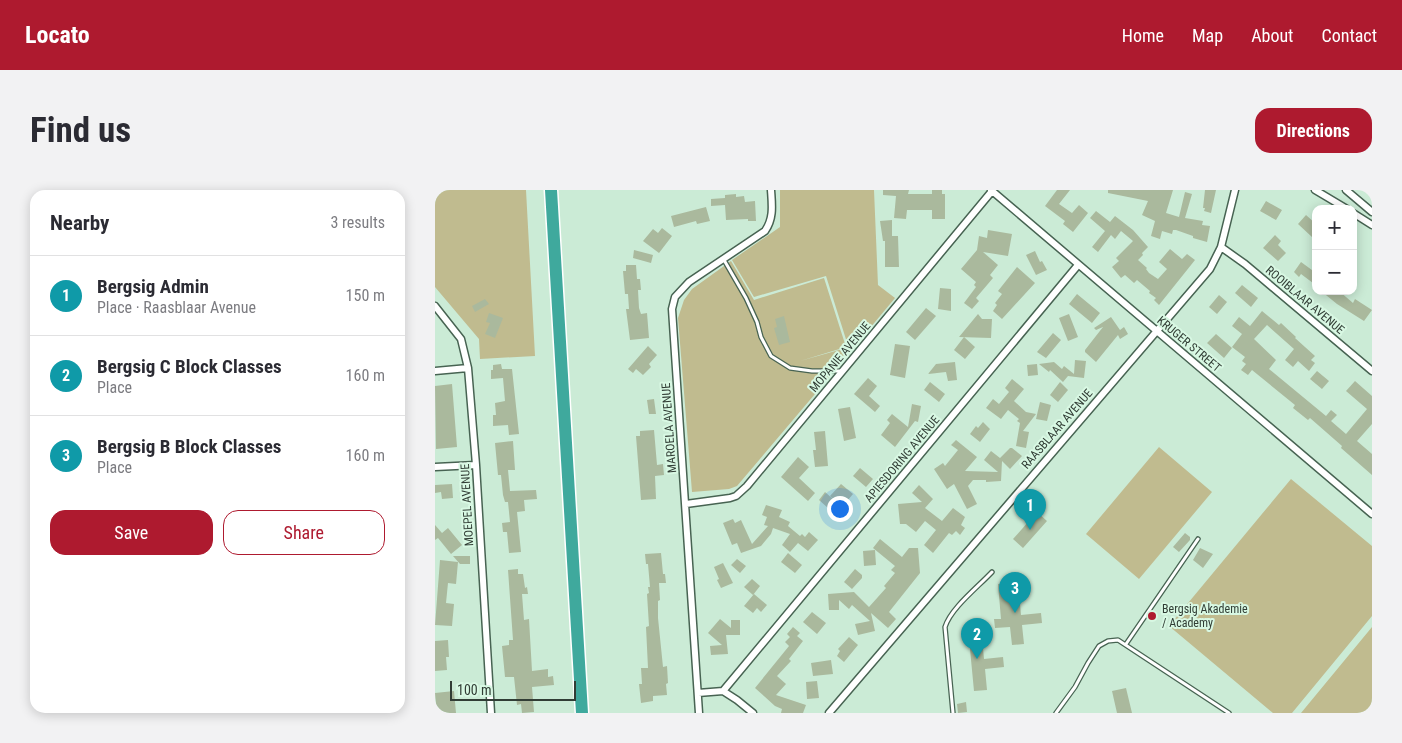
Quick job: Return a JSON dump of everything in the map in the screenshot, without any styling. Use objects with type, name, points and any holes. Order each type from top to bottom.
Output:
[{"type":"highway","points":[[551,190],[582,713]]},
{"type":"street","name":"MAROELA AVENUE","points":[[699,713],[672,309],[675,297],[689,282],[765,231],[772,211],[771,190]]},
{"type":"street","name":"RAASBLAAR AVENUE","points":[[829,713],[1210,269],[1221,247],[1235,190]]},
{"type":"street","points":[[1315,190],[1340,205]]},
{"type":"street","points":[[1346,190],[1372,212]]},
{"type":"street","name":"KRUGER STREET","points":[[992,191],[1372,514]]},
{"type":"street","name":"MOPANIE AVENUE","points":[[686,504],[730,498],[741,492],[992,191]]},
{"type":"street","points":[[1357,215],[1372,224]]},
{"type":"street","name":"ROOIBLAAR AVENUE","points":[[1221,247],[1245,264],[1372,371]]},
{"type":"street","name":"APIESDORING AVENUE","points":[[723,691],[1078,265]]},
{"type":"street","name":"MOEPEL AVENUE","points":[[435,306],[461,339],[468,368],[476,465],[491,713]]},
{"type":"street","points":[[435,371],[468,368]]},
{"type":"street","points":[[435,467],[476,465]]},
{"type":"street","points":[[698,693],[723,691],[753,713]]},
{"type":"lane","points":[[723,259],[746,298],[757,322],[761,337],[771,356],[791,368],[812,371],[843,371]]},
{"type":"lane","points":[[1126,644],[1198,539]]},
{"type":"lane","points":[[953,713],[945,627],[952,612],[992,572]]},
{"type":"lane","points":[[1056,713],[1070,694],[1099,646],[1108,640],[1118,640],[1126,644],[1229,713]]},
{"type":"shaded area","points":[[435,190],[526,190],[535,356],[480,359],[479,339],[435,287]]},
{"type":"shaded area","points":[[780,190],[874,190],[878,285],[895,298],[850,352],[826,276],[754,297],[732,260],[780,227]]},
{"type":"shaded area","points":[[731,261],[754,300],[824,278],[846,347],[800,361],[846,348],[848,355],[737,486],[729,489],[692,492],[678,318],[684,300],[692,289]]},
{"type":"shaded area","points":[[1159,447],[1212,492],[1139,579],[1086,534]]},
{"type":"shaded area","points":[[1291,479],[1372,546],[1372,616],[1292,713],[1273,713],[1169,626]]},
{"type":"shaded area","points":[[1372,627],[1372,713],[1301,713]]},
{"type":"building","points":[[883,190],[909,190],[908,194],[932,194],[932,190],[942,190],[942,194],[945,194],[945,219],[932,219],[932,210],[907,210],[906,219],[894,218],[896,196],[883,195]]},
{"type":"building","points":[[1057,190],[1070,190],[1059,204],[1072,213],[1079,205],[1088,213],[1073,232],[1063,224],[1065,221],[1045,206]]},
{"type":"building","points":[[1108,190],[1173,190],[1166,213],[1179,217],[1185,192],[1192,194],[1185,218],[1203,221],[1202,225],[1210,226],[1207,242],[1176,230],[1173,230],[1172,234],[1162,231],[1160,239],[1151,236],[1155,221],[1142,215],[1148,201],[1108,193]]},
{"type":"building","points":[[1205,190],[1216,190],[1211,213],[1204,211],[1205,208],[1203,208]]},
{"type":"building","points":[[736,194],[736,197],[744,196],[745,202],[755,201],[756,221],[748,221],[748,219],[726,220],[725,205],[711,206],[711,199],[725,198],[725,195]]},
{"type":"building","points":[[1266,201],[1282,210],[1276,220],[1260,211]]},
{"type":"building","points":[[706,207],[710,221],[697,224],[696,221],[674,227],[671,216]]},
{"type":"building","points":[[1096,211],[1110,222],[1115,216],[1133,230],[1148,247],[1138,260],[1147,268],[1149,273],[1158,279],[1167,269],[1159,262],[1170,249],[1182,259],[1187,254],[1195,260],[1159,305],[1154,300],[1156,298],[1149,293],[1150,291],[1137,280],[1134,283],[1125,275],[1121,278],[1112,267],[1119,261],[1116,258],[1133,241],[1121,231],[1115,239],[1111,235],[1098,252],[1092,247],[1105,231],[1090,218]]},
{"type":"building","points":[[1306,215],[1312,220],[1312,237],[1298,224]]},
{"type":"building","points":[[892,220],[892,236],[898,236],[899,267],[885,267],[885,241],[883,241],[880,221]]},
{"type":"building","points":[[662,228],[672,236],[659,253],[643,241],[653,229],[658,233]]},
{"type":"building","points":[[988,230],[1012,234],[1008,256],[983,252],[998,265],[990,275],[993,278],[976,298],[979,301],[972,309],[964,303],[976,287],[974,285],[976,282],[961,269],[977,250],[979,236],[987,238]]},
{"type":"building","points":[[1275,235],[1281,241],[1278,245],[1286,253],[1278,261],[1263,248]]},
{"type":"building","points":[[634,250],[653,255],[651,263],[633,258]]},
{"type":"building","points":[[1035,251],[1040,262],[1042,261],[1047,270],[1036,275],[1026,255]]},
{"type":"building","points":[[1301,262],[1312,270],[1312,282],[1301,274],[1299,277],[1294,272]]},
{"type":"building","points":[[626,265],[636,265],[637,279],[640,279],[641,290],[638,290],[639,308],[641,314],[647,313],[649,338],[630,340],[626,309],[629,309],[628,294],[625,294],[623,271],[626,271]]},
{"type":"building","points":[[1017,267],[1035,283],[1002,319],[993,311],[997,305],[995,303],[1002,294],[998,291]]},
{"type":"building","points":[[1242,285],[1258,298],[1251,307],[1235,293]]},
{"type":"building","points":[[940,288],[951,289],[951,311],[938,309]]},
{"type":"building","points":[[1077,294],[1100,313],[1092,323],[1069,304]]},
{"type":"building","points":[[1219,295],[1227,302],[1217,314],[1209,307]]},
{"type":"building","points":[[1326,295],[1344,295],[1353,303],[1355,299],[1372,310],[1364,321]]},
{"type":"building","points":[[485,299],[489,304],[475,312],[472,306]]},
{"type":"building","points":[[926,308],[936,316],[915,340],[906,332]]},
{"type":"building","points":[[1262,311],[1279,325],[1281,323],[1315,356],[1311,360],[1315,363],[1309,371],[1298,361],[1293,367],[1285,360],[1294,349],[1267,325],[1254,339],[1276,360],[1269,369],[1326,416],[1331,410],[1337,415],[1331,421],[1346,434],[1367,409],[1346,391],[1355,381],[1372,396],[1372,424],[1357,441],[1372,454],[1372,475],[1310,418],[1308,420],[1293,408],[1295,405],[1252,370],[1248,375],[1241,370],[1246,364],[1242,361],[1245,357],[1232,347],[1242,334],[1232,326],[1239,317],[1250,326]]},
{"type":"building","points":[[489,313],[503,318],[495,338],[485,334],[490,323],[486,322]]},
{"type":"building","points":[[978,314],[982,319],[992,319],[991,338],[959,337]]},
{"type":"building","points":[[1069,314],[1078,337],[1068,341],[1059,318]]},
{"type":"building","points":[[784,316],[790,342],[779,345],[774,328],[777,327],[775,319]]},
{"type":"building","points":[[1111,317],[1120,330],[1124,327],[1128,334],[1120,339],[1118,335],[1096,362],[1085,350],[1103,327],[1096,330],[1094,328]]},
{"type":"building","points":[[1053,333],[1061,340],[1046,358],[1037,352]]},
{"type":"building","points":[[1216,334],[1232,348],[1224,358],[1207,343]]},
{"type":"building","points":[[964,337],[975,347],[965,359],[954,350]]},
{"type":"building","points":[[895,344],[910,346],[905,378],[890,375]]},
{"type":"building","points":[[648,346],[657,355],[649,364],[651,367],[643,375],[636,369],[633,373],[628,369]]},
{"type":"building","points":[[1075,360],[1086,361],[1084,378],[1068,376],[1063,382],[1050,370],[1049,372],[1039,364],[1054,362],[1062,369],[1064,366],[1074,374]]},
{"type":"building","points":[[955,362],[957,380],[948,381],[946,372],[928,374],[936,364]]},
{"type":"building","points":[[501,364],[502,369],[512,369],[519,434],[509,435],[508,425],[493,426],[493,415],[496,415],[495,403],[505,401],[503,378],[491,379],[491,370],[493,370],[493,365]]},
{"type":"building","points":[[1037,364],[1038,375],[1028,376],[1027,365]]},
{"type":"building","points":[[1317,371],[1329,381],[1322,389],[1310,379]]},
{"type":"building","points":[[868,378],[877,386],[869,396],[880,406],[875,412],[854,394]]},
{"type":"building","points":[[1012,379],[1024,389],[1014,401],[1026,412],[1036,414],[1023,431],[1029,432],[1026,448],[1016,446],[1020,423],[1017,421],[1019,419],[1008,410],[1001,419],[986,408],[993,399],[999,404],[1009,392],[1005,388]]},
{"type":"building","points":[[930,382],[945,394],[939,402],[924,390]]},
{"type":"building","points":[[1060,382],[1068,390],[1058,402],[1050,395]]},
{"type":"building","points":[[452,384],[457,447],[436,449],[435,386]]},
{"type":"building","points":[[654,399],[656,414],[649,414],[647,400]]},
{"type":"building","points":[[1040,402],[1051,405],[1047,421],[1036,419]]},
{"type":"building","points":[[912,404],[921,406],[918,422],[915,421],[895,447],[881,435],[890,423],[887,420],[892,414],[908,427]]},
{"type":"building","points":[[850,407],[856,438],[844,441],[838,409]]},
{"type":"building","points":[[983,422],[990,429],[980,442],[970,434],[976,426],[978,428]]},
{"type":"building","points":[[654,430],[657,465],[663,464],[664,475],[655,476],[656,499],[641,500],[636,436],[640,436],[640,431]]},
{"type":"building","points":[[825,431],[828,466],[815,467],[813,450],[816,450],[814,432]]},
{"type":"building","points":[[956,440],[977,457],[965,471],[998,472],[984,460],[991,451],[1000,458],[1012,448],[1022,456],[1010,469],[1002,461],[1001,481],[986,482],[986,480],[973,480],[968,486],[977,504],[967,509],[954,484],[947,489],[934,469],[943,463],[945,466],[958,450],[951,445]]},
{"type":"building","points":[[513,441],[515,470],[508,470],[510,491],[536,490],[537,499],[524,500],[525,511],[517,512],[521,552],[509,553],[507,532],[503,532],[502,523],[510,522],[508,502],[505,502],[503,495],[501,475],[498,475],[495,443]]},
{"type":"building","points":[[798,457],[809,467],[799,478],[815,493],[808,501],[781,477]]},
{"type":"building","points":[[860,468],[873,479],[866,487],[853,476]]},
{"type":"building","points":[[452,484],[453,498],[442,499],[441,492],[435,493],[435,485]]},
{"type":"building","points":[[841,484],[853,494],[842,507],[830,496]]},
{"type":"building","points":[[919,485],[933,499],[925,508],[942,521],[953,508],[965,517],[961,525],[965,528],[960,535],[956,531],[952,535],[949,533],[933,553],[924,545],[936,530],[925,521],[916,532],[906,524],[900,524],[898,504],[922,502],[912,493]]},
{"type":"building","points":[[825,492],[834,500],[828,508],[819,500]]},
{"type":"building","points":[[766,505],[782,510],[779,517],[790,522],[788,526],[800,536],[802,534],[805,537],[809,532],[818,540],[808,551],[798,543],[790,552],[782,545],[790,534],[773,528],[771,534],[761,546],[741,553],[737,543],[732,545],[723,523],[733,519],[735,523],[741,520],[752,544],[768,526],[764,525],[767,517],[762,515]]},
{"type":"building","points":[[1037,512],[1047,521],[1023,548],[1013,539]]},
{"type":"building","points":[[435,525],[442,533],[448,528],[462,545],[451,554],[438,538],[435,540]]},
{"type":"building","points":[[1185,533],[1190,537],[1190,540],[1179,552],[1173,547]]},
{"type":"building","points":[[880,539],[902,557],[909,548],[918,548],[920,573],[889,612],[896,619],[888,628],[871,613],[875,631],[858,635],[855,624],[870,621],[852,605],[849,609],[839,600],[839,610],[829,610],[828,594],[854,592],[869,607],[886,588],[884,586],[895,573],[891,570],[895,566],[873,548]]},
{"type":"building","points":[[1200,548],[1213,554],[1203,568],[1193,560]]},
{"type":"building","points":[[875,550],[876,565],[864,566],[863,551]]},
{"type":"building","points":[[661,553],[666,583],[659,583],[658,618],[663,667],[667,666],[667,695],[653,696],[653,701],[641,703],[639,684],[642,684],[641,668],[648,668],[646,627],[649,626],[647,594],[649,593],[648,587],[650,587],[645,554]]},
{"type":"building","points":[[788,553],[802,565],[795,573],[781,562]]},
{"type":"building","points":[[453,556],[470,556],[470,564],[460,564]]},
{"type":"building","points":[[737,559],[746,566],[740,573],[731,565]]},
{"type":"building","points":[[440,560],[458,562],[456,584],[448,583],[446,603],[454,604],[452,626],[435,625]]},
{"type":"building","points":[[723,563],[733,583],[721,588],[714,567]]},
{"type":"building","points":[[518,569],[518,574],[523,574],[528,594],[522,594],[524,620],[529,619],[532,671],[548,669],[548,677],[553,676],[554,685],[532,687],[534,712],[522,713],[521,704],[517,705],[514,677],[505,677],[502,646],[509,645],[509,640],[513,640],[508,570]]},
{"type":"building","points":[[855,569],[862,575],[862,578],[852,589],[844,582]]},
{"type":"building","points":[[752,579],[760,586],[753,595],[744,587]]},
{"type":"building","points":[[1018,582],[1021,615],[1041,613],[1042,623],[1022,625],[1024,644],[1012,645],[1010,627],[995,628],[994,619],[1001,619],[998,584]]},
{"type":"building","points":[[754,594],[767,605],[761,612],[757,608],[753,613],[744,606]]},
{"type":"building","points":[[812,612],[826,623],[817,634],[803,622]]},
{"type":"building","points":[[720,619],[731,628],[731,620],[740,620],[740,635],[726,635],[728,654],[711,655],[710,646],[722,645],[708,633]]},
{"type":"building","points":[[793,627],[800,633],[797,636],[803,641],[789,659],[791,661],[777,676],[786,684],[776,695],[806,705],[803,713],[781,713],[782,709],[775,706],[755,688],[789,646],[785,642],[790,637],[787,634]]},
{"type":"building","points":[[981,627],[984,659],[1003,657],[1004,667],[985,669],[987,690],[974,691],[968,628]]},
{"type":"building","points":[[849,637],[858,645],[844,662],[837,656],[840,651],[838,649]]},
{"type":"building","points":[[448,640],[449,657],[446,657],[447,670],[435,671],[435,641]]},
{"type":"building","points":[[831,660],[833,674],[813,676],[811,663]]},
{"type":"building","points":[[817,681],[819,698],[807,699],[806,682]]},
{"type":"building","points":[[1126,688],[1132,713],[1117,713],[1112,691]]},
{"type":"building","points":[[454,691],[456,713],[437,713],[435,693]]},
{"type":"building","points":[[966,702],[967,712],[958,713],[957,704]]},
{"type":"place","name":"Bergsig Admin","points":[[1030,530]]},
{"type":"place","name":"Bergsig B Block Classes","points":[[1015,613]]},
{"type":"place","name":"Bergsig Akademie / Academy","points":[[1152,616]]},
{"type":"place","name":"Bergsig C Block Classes","points":[[977,659]]}]
